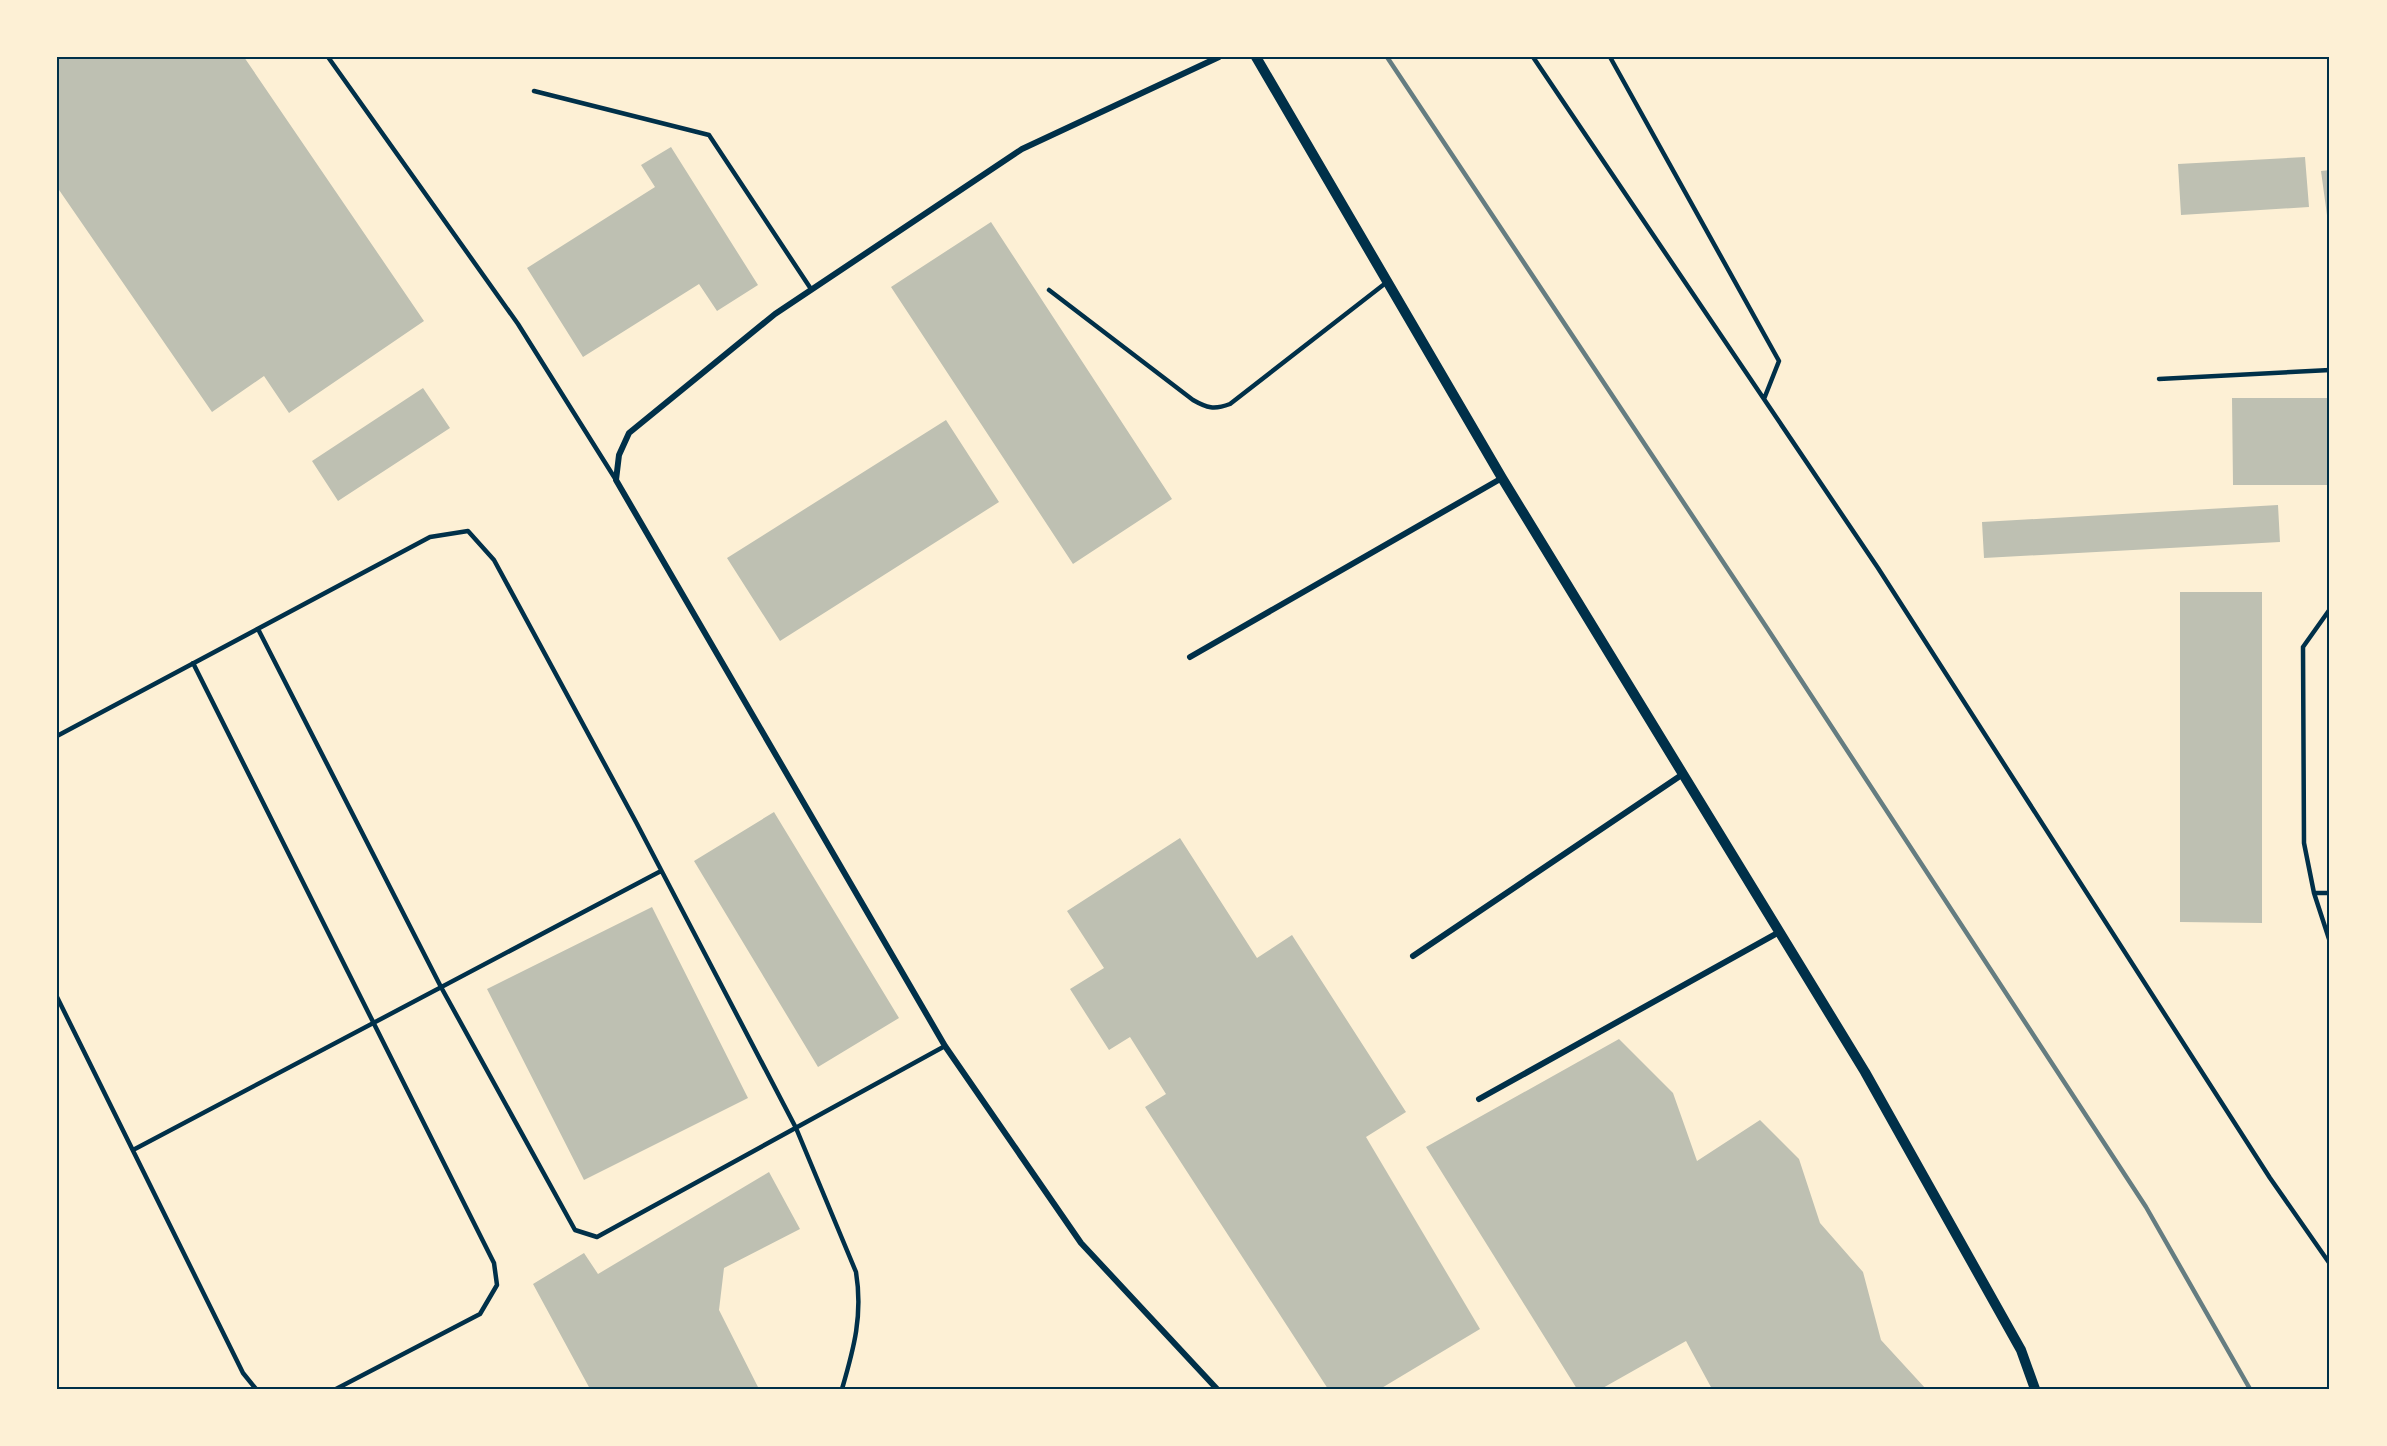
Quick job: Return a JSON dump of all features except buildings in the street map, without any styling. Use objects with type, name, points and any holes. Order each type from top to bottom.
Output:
[{"type":"street","points":[[1217,1389],[1081,1243],[945,1046],[616,480],[619,455],[629,433],[775,314],[1022,149],[1219,57]]},
{"type":"street","points":[[1256,57],[1502,477],[1865,1072],[2021,1350],[2035,1389]]},
{"type":"street","points":[[1190,657],[1502,477]]},
{"type":"street","points":[[1413,956],[1683,774]]},
{"type":"street","points":[[1479,1098],[1779,932]]},
{"type":"lane","points":[[328,57],[518,324],[616,480]]},
{"type":"lane","points":[[1533,57],[1878,568],[2270,1178],[2330,1264]]},
{"type":"lane","points":[[1610,57],[1779,361],[1764,399]]},
{"type":"lane","points":[[534,91],[709,135],[811,289]]},
{"type":"lane","points":[[1049,290],[1193,400],[1210,409],[1230,404],[1387,282]]},
{"type":"lane","points":[[2159,379],[2330,370]]},
{"type":"lane","points":[[57,736],[430,537],[468,531],[494,560],[796,1128],[856,1272],[860,1298],[855,1343],[842,1389]]},
{"type":"lane","points":[[2330,609],[2303,647],[2304,843],[2314,893],[2330,942]]},
{"type":"lane","points":[[258,628],[441,987],[575,1230],[597,1237],[945,1046]]},
{"type":"lane","points":[[193,663],[494,1263],[497,1285],[480,1314],[336,1389]]},
{"type":"lane","points":[[133,1150],[661,871]]},
{"type":"lane","points":[[2314,893],[2330,893]]},
{"type":"lane","points":[[57,997],[243,1373],[256,1389]]},
{"type":"railway","points":[[1387,57],[1767,628],[2146,1207],[2250,1389]]}]
